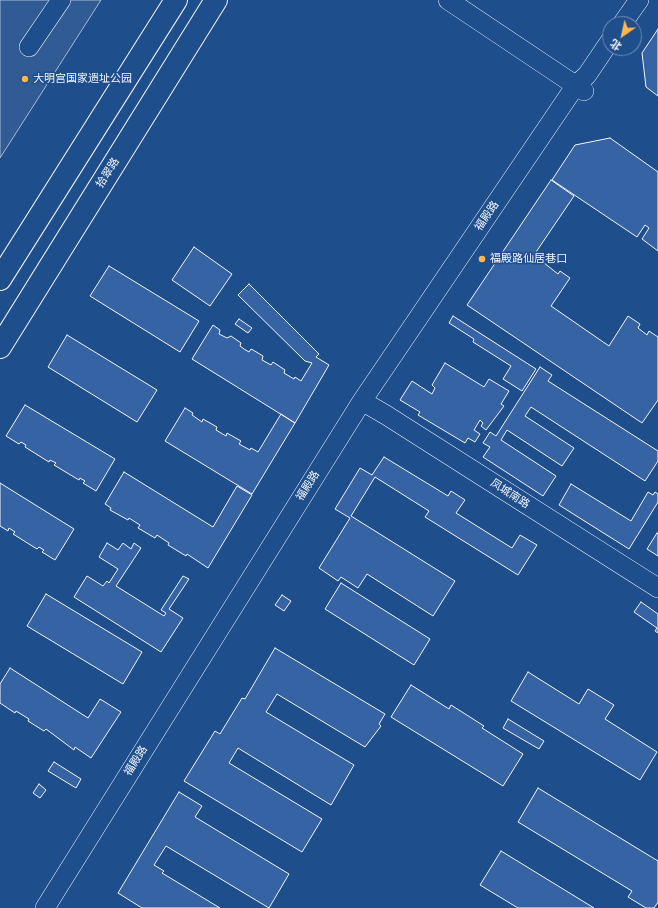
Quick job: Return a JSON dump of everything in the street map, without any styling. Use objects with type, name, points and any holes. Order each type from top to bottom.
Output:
[{"type":"main road","points":[[0,279],[176,0]]},
{"type":"main road","name":"拾翠路","points":[[0,347],[216,0]]},
{"type":"street","points":[[29,47],[61,0]]},
{"type":"street","points":[[448,0],[582,84]]},
{"type":"street","points":[[628,16],[639,0]]},
{"type":"street","name":"福殿路","points":[[45,908],[366,403],[602,53]]},
{"type":"street","name":"福殿路","points":[[56,908],[228,638],[366,403]]},
{"type":"street","name":"凤城南路","points":[[366,403],[658,588]]},
{"type":"shaded area","name":"大明宫国家遗址公园","points":[[0,0],[101,0],[0,158]]},
{"type":"building","points":[[658,29],[658,96],[646,87],[642,53]]},
{"type":"building","points":[[610,138],[658,172],[658,251],[642,239],[649,228],[645,225],[637,237],[552,180],[575,145]]},
{"type":"building","points":[[551,180],[574,196],[534,255],[558,274],[560,271],[570,278],[551,306],[609,346],[628,316],[640,324],[638,328],[647,335],[649,331],[658,337],[658,400],[642,423],[467,305]]},
{"type":"building","points":[[194,247],[232,274],[210,306],[172,280]]},
{"type":"building","points":[[109,266],[199,321],[180,352],[90,296]]},
{"type":"building","points":[[249,284],[319,354],[316,357],[329,365],[295,423],[192,359],[213,325],[220,330],[219,334],[227,338],[231,336],[241,343],[240,346],[244,349],[249,352],[251,349],[253,350],[263,356],[262,360],[271,365],[273,362],[285,370],[284,373],[301,381],[312,363],[305,361],[238,295]]},
{"type":"building","points":[[453,316],[536,369],[522,391],[503,379],[511,366],[473,342],[474,339],[449,323]]},
{"type":"building","points":[[239,319],[252,328],[248,333],[235,324]]},
{"type":"building","points":[[67,335],[157,390],[137,422],[48,367]]},
{"type":"building","points":[[445,363],[484,387],[489,379],[509,391],[501,404],[504,406],[486,430],[481,426],[483,423],[480,420],[474,430],[480,434],[475,442],[468,438],[465,443],[418,415],[420,412],[400,400],[412,381],[432,394],[435,388],[432,385]]},
{"type":"building","points":[[540,367],[552,375],[548,381],[658,451],[658,461],[645,481],[531,407],[525,416],[574,448],[562,466],[507,430],[501,440],[556,476],[543,496],[483,457],[490,447],[483,443],[490,432],[496,436]]},
{"type":"building","points":[[25,405],[115,459],[96,491],[83,483],[85,481],[80,478],[79,480],[54,465],[56,463],[50,460],[49,462],[25,447],[26,445],[21,442],[19,444],[6,436]]},
{"type":"building","points":[[185,408],[193,413],[192,415],[202,422],[203,419],[217,427],[216,430],[226,436],[227,433],[241,441],[239,444],[250,450],[251,448],[258,452],[281,414],[295,423],[252,494],[165,441]]},
{"type":"building","points":[[384,457],[448,496],[451,491],[465,500],[456,513],[512,548],[520,535],[537,545],[518,575],[425,517],[429,511],[375,477],[351,516],[455,581],[433,616],[367,574],[358,588],[341,577],[338,581],[319,568],[350,518],[335,509],[360,468],[372,475]]},
{"type":"building","points":[[124,472],[213,527],[237,486],[252,495],[208,568],[187,554],[186,556],[168,545],[169,543],[157,535],[155,538],[138,528],[140,525],[129,518],[128,520],[110,510],[111,508],[105,504]]},
{"type":"building","points":[[0,483],[74,529],[55,560],[42,552],[44,550],[39,547],[37,549],[13,534],[15,532],[9,528],[8,531],[0,526]]},
{"type":"building","points":[[571,484],[631,521],[648,492],[653,495],[655,492],[658,494],[658,502],[629,549],[559,505]]},
{"type":"building","points":[[657,533],[658,534],[658,556],[647,549]]},
{"type":"building","points":[[107,543],[118,550],[123,543],[131,549],[134,543],[141,548],[116,586],[164,616],[166,613],[161,610],[183,576],[189,579],[169,609],[183,618],[161,652],[74,597],[87,576],[103,586],[107,581],[109,583],[118,569],[99,557]]},
{"type":"building","points":[[341,583],[430,639],[414,665],[325,609]]},
{"type":"building","points":[[46,594],[142,652],[123,684],[27,626]]},
{"type":"building","points":[[282,595],[291,601],[284,611],[275,605]]},
{"type":"building","points":[[641,602],[658,614],[658,633],[655,631],[657,628],[634,612]]},
{"type":"building","points":[[275,648],[385,714],[379,724],[381,726],[365,747],[277,694],[266,712],[354,765],[331,805],[238,748],[229,763],[322,819],[302,852],[184,781],[215,731],[220,734],[242,698],[245,699]]},
{"type":"building","points":[[10,668],[88,718],[100,699],[121,712],[91,758],[75,747],[74,750],[46,729],[44,731],[28,721],[29,719],[16,711],[15,713],[0,703],[0,684]]},
{"type":"building","points":[[528,672],[579,704],[588,689],[614,705],[605,719],[657,752],[640,780],[511,701]]},
{"type":"building","points":[[411,685],[449,709],[451,705],[484,726],[482,728],[523,754],[503,786],[391,717]]},
{"type":"building","points":[[508,719],[544,741],[539,749],[503,728]]},
{"type":"building","points":[[54,762],[81,779],[76,788],[48,771]]},
{"type":"building","points":[[39,784],[46,790],[40,798],[33,793]]},
{"type":"building","points":[[538,788],[658,861],[658,902],[654,908],[646,908],[628,897],[632,891],[518,822]]},
{"type":"building","points":[[179,792],[202,806],[195,817],[289,874],[269,908],[166,846],[154,865],[164,871],[162,873],[220,908],[142,908],[118,893]]},
{"type":"building","points":[[501,851],[594,908],[518,908],[480,885]]},
{"type":"place","name":"大明宫国家遗址公园","points":[[25,79]]},
{"type":"place","name":"福殿路仙居巷口","points":[[482,259]]}]
